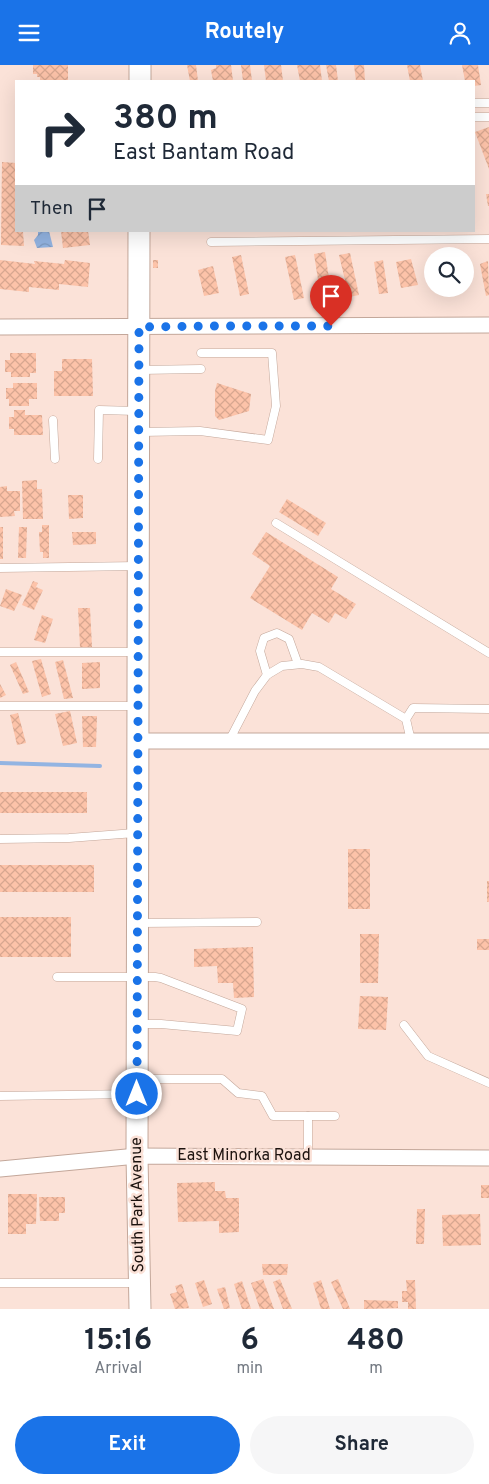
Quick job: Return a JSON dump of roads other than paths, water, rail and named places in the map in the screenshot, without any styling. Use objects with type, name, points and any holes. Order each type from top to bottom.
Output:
[{"type":"main road","points":[[140,65],[140,80]]},
{"type":"main road","name":"South Park Avenue","points":[[139,232],[137,1156],[140,1309]]},
{"type":"street","points":[[0,327],[489,325]]},
{"type":"street","points":[[138,741],[489,741]]},
{"type":"street","name":"East Minorka Road","points":[[0,1169],[137,1156],[489,1158]]},
{"type":"lane","points":[[475,103],[489,103]]},
{"type":"lane","points":[[475,117],[489,117]]},
{"type":"lane","points":[[211,241],[489,239]]},
{"type":"lane","points":[[139,432],[200,431],[268,440],[276,406],[272,353],[201,353]]},
{"type":"lane","points":[[139,370],[201,369]]},
{"type":"lane","points":[[98,459],[99,410],[139,411]]},
{"type":"lane","points":[[53,420],[55,459]]},
{"type":"lane","points":[[276,523],[489,653]]},
{"type":"lane","points":[[0,568],[138,566]]},
{"type":"lane","points":[[267,675],[260,651],[264,638],[277,633],[289,639],[298,664]]},
{"type":"lane","points":[[0,652],[138,652]]},
{"type":"lane","points":[[229,741],[255,691],[267,675],[282,666],[298,664],[320,667],[406,719]]},
{"type":"lane","points":[[0,706],[138,706]]},
{"type":"lane","points":[[411,741],[406,719],[413,708],[489,709]]},
{"type":"lane","points":[[0,839],[68,838],[138,833]]},
{"type":"lane","points":[[138,923],[257,922]]},
{"type":"lane","points":[[57,977],[161,978],[242,1009],[238,1031],[161,1024],[138,1024]]},
{"type":"lane","points":[[404,1025],[428,1056],[489,1083]]},
{"type":"lane","points":[[0,1096],[222,1079],[238,1093],[262,1096],[273,1116],[335,1116]]},
{"type":"lane","points":[[308,1116],[308,1157]]},
{"type":"lane","points":[[0,1283],[140,1283]]},
{"type":"water","points":[[38,232],[49,232],[53,247],[37,248],[34,240]]},
{"type":"waterway","points":[[0,763],[100,766]]}]
